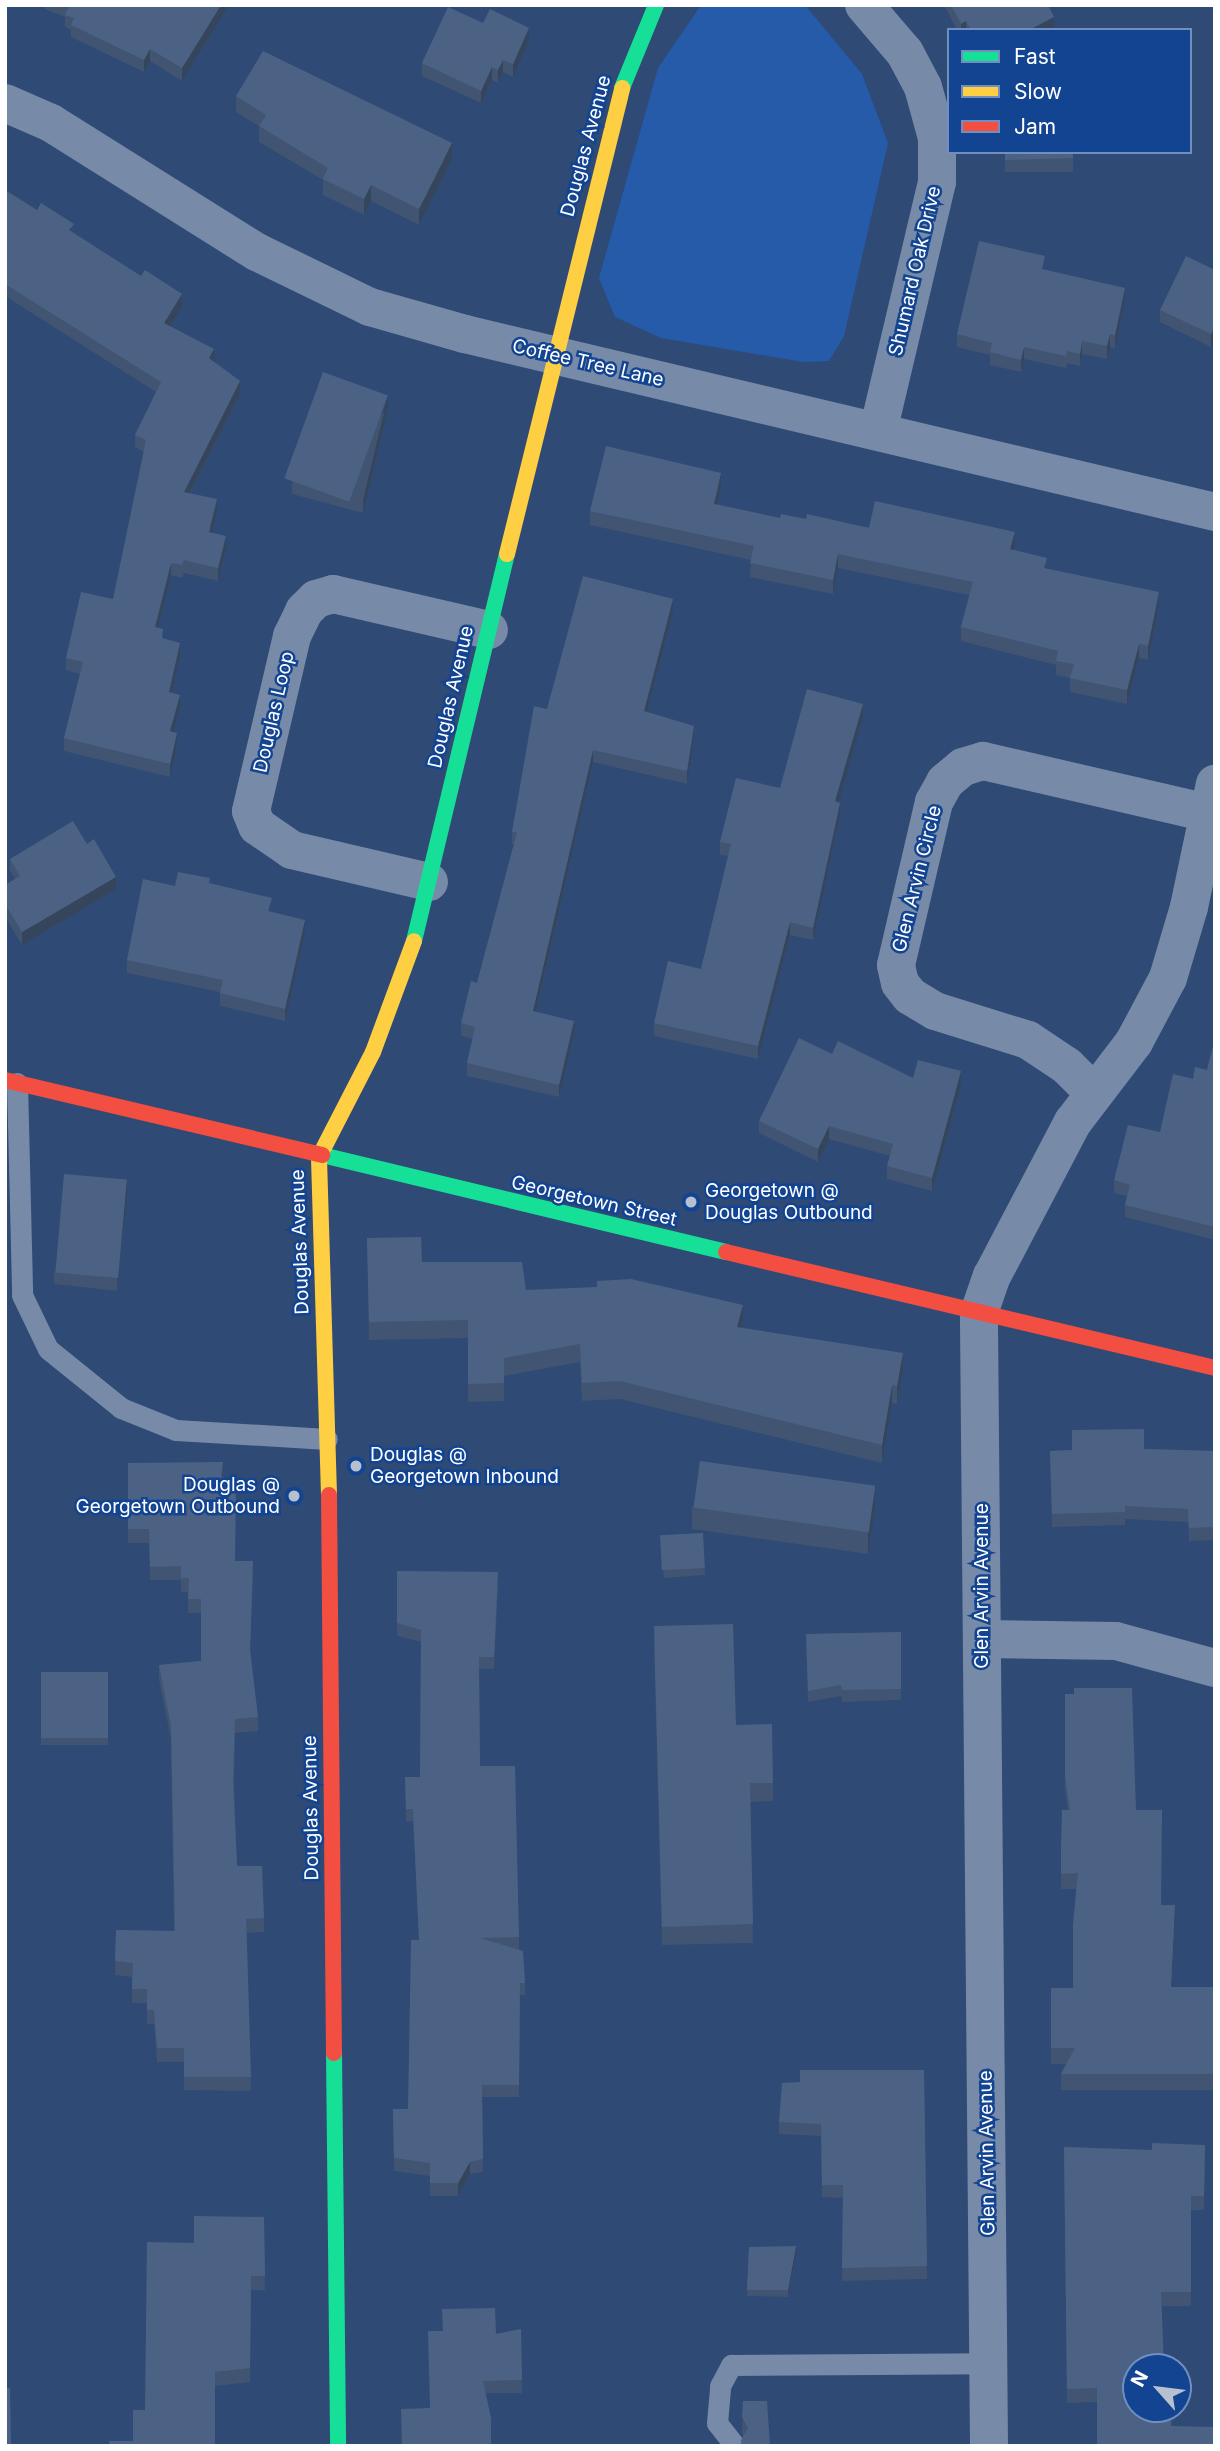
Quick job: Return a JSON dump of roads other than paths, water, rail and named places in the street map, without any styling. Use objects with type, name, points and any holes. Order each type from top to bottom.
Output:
[{"type":"street","name":"Douglas Avenue","points":[[338,2446],[327,1439],[319,1157],[393,1003],[429,882],[616,103],[656,5]]},
{"type":"street","name":"Shumard Oak Drive","points":[[864,5],[905,53],[923,87],[937,138],[937,182],[878,431]]},
{"type":"street","name":"Coffee Tree Lane","points":[[5,103],[51,123],[308,281],[370,307],[556,355],[1215,512]]},
{"type":"street","name":"Douglas Loop","points":[[429,882],[292,850],[257,826],[251,811],[289,649],[304,611],[316,599],[333,594],[489,630]]},
{"type":"street","name":"Glen Arvin Circle","points":[[1094,1093],[1068,1066],[1028,1040],[935,1011],[910,996],[900,983],[896,965],[934,802],[945,782],[963,766],[982,761],[1212,798]]},
{"type":"street","name":"Glen Arvin Avenue","points":[[989,2445],[979,1313],[992,1276],[1073,1122],[1134,1042],[1168,978],[1189,907],[1212,798]]},
{"type":"street","name":"Georgetown Street","points":[[11,1081],[319,1157],[1215,1368]]},
{"type":"street","points":[[982,1639],[1027,1636],[1116,1641],[1215,1668]]},
{"type":"lane","points":[[11,1081],[22,1295],[48,1349],[121,1408],[176,1430],[327,1439]]},
{"type":"lane","points":[[735,2446],[717,2423],[720,2386],[732,2365],[988,2363]]},
{"type":"lane","points":[[968,2446],[989,2445]]},
{"type":"place","name":"Georgetown @ Douglas Outbound","points":[[691,1202]]},
{"type":"place","name":"Douglas @ Georgetown Inbound","points":[[356,1466]]},
{"type":"place","name":"Douglas @ Georgetown Outbound","points":[[294,1496]]}]
